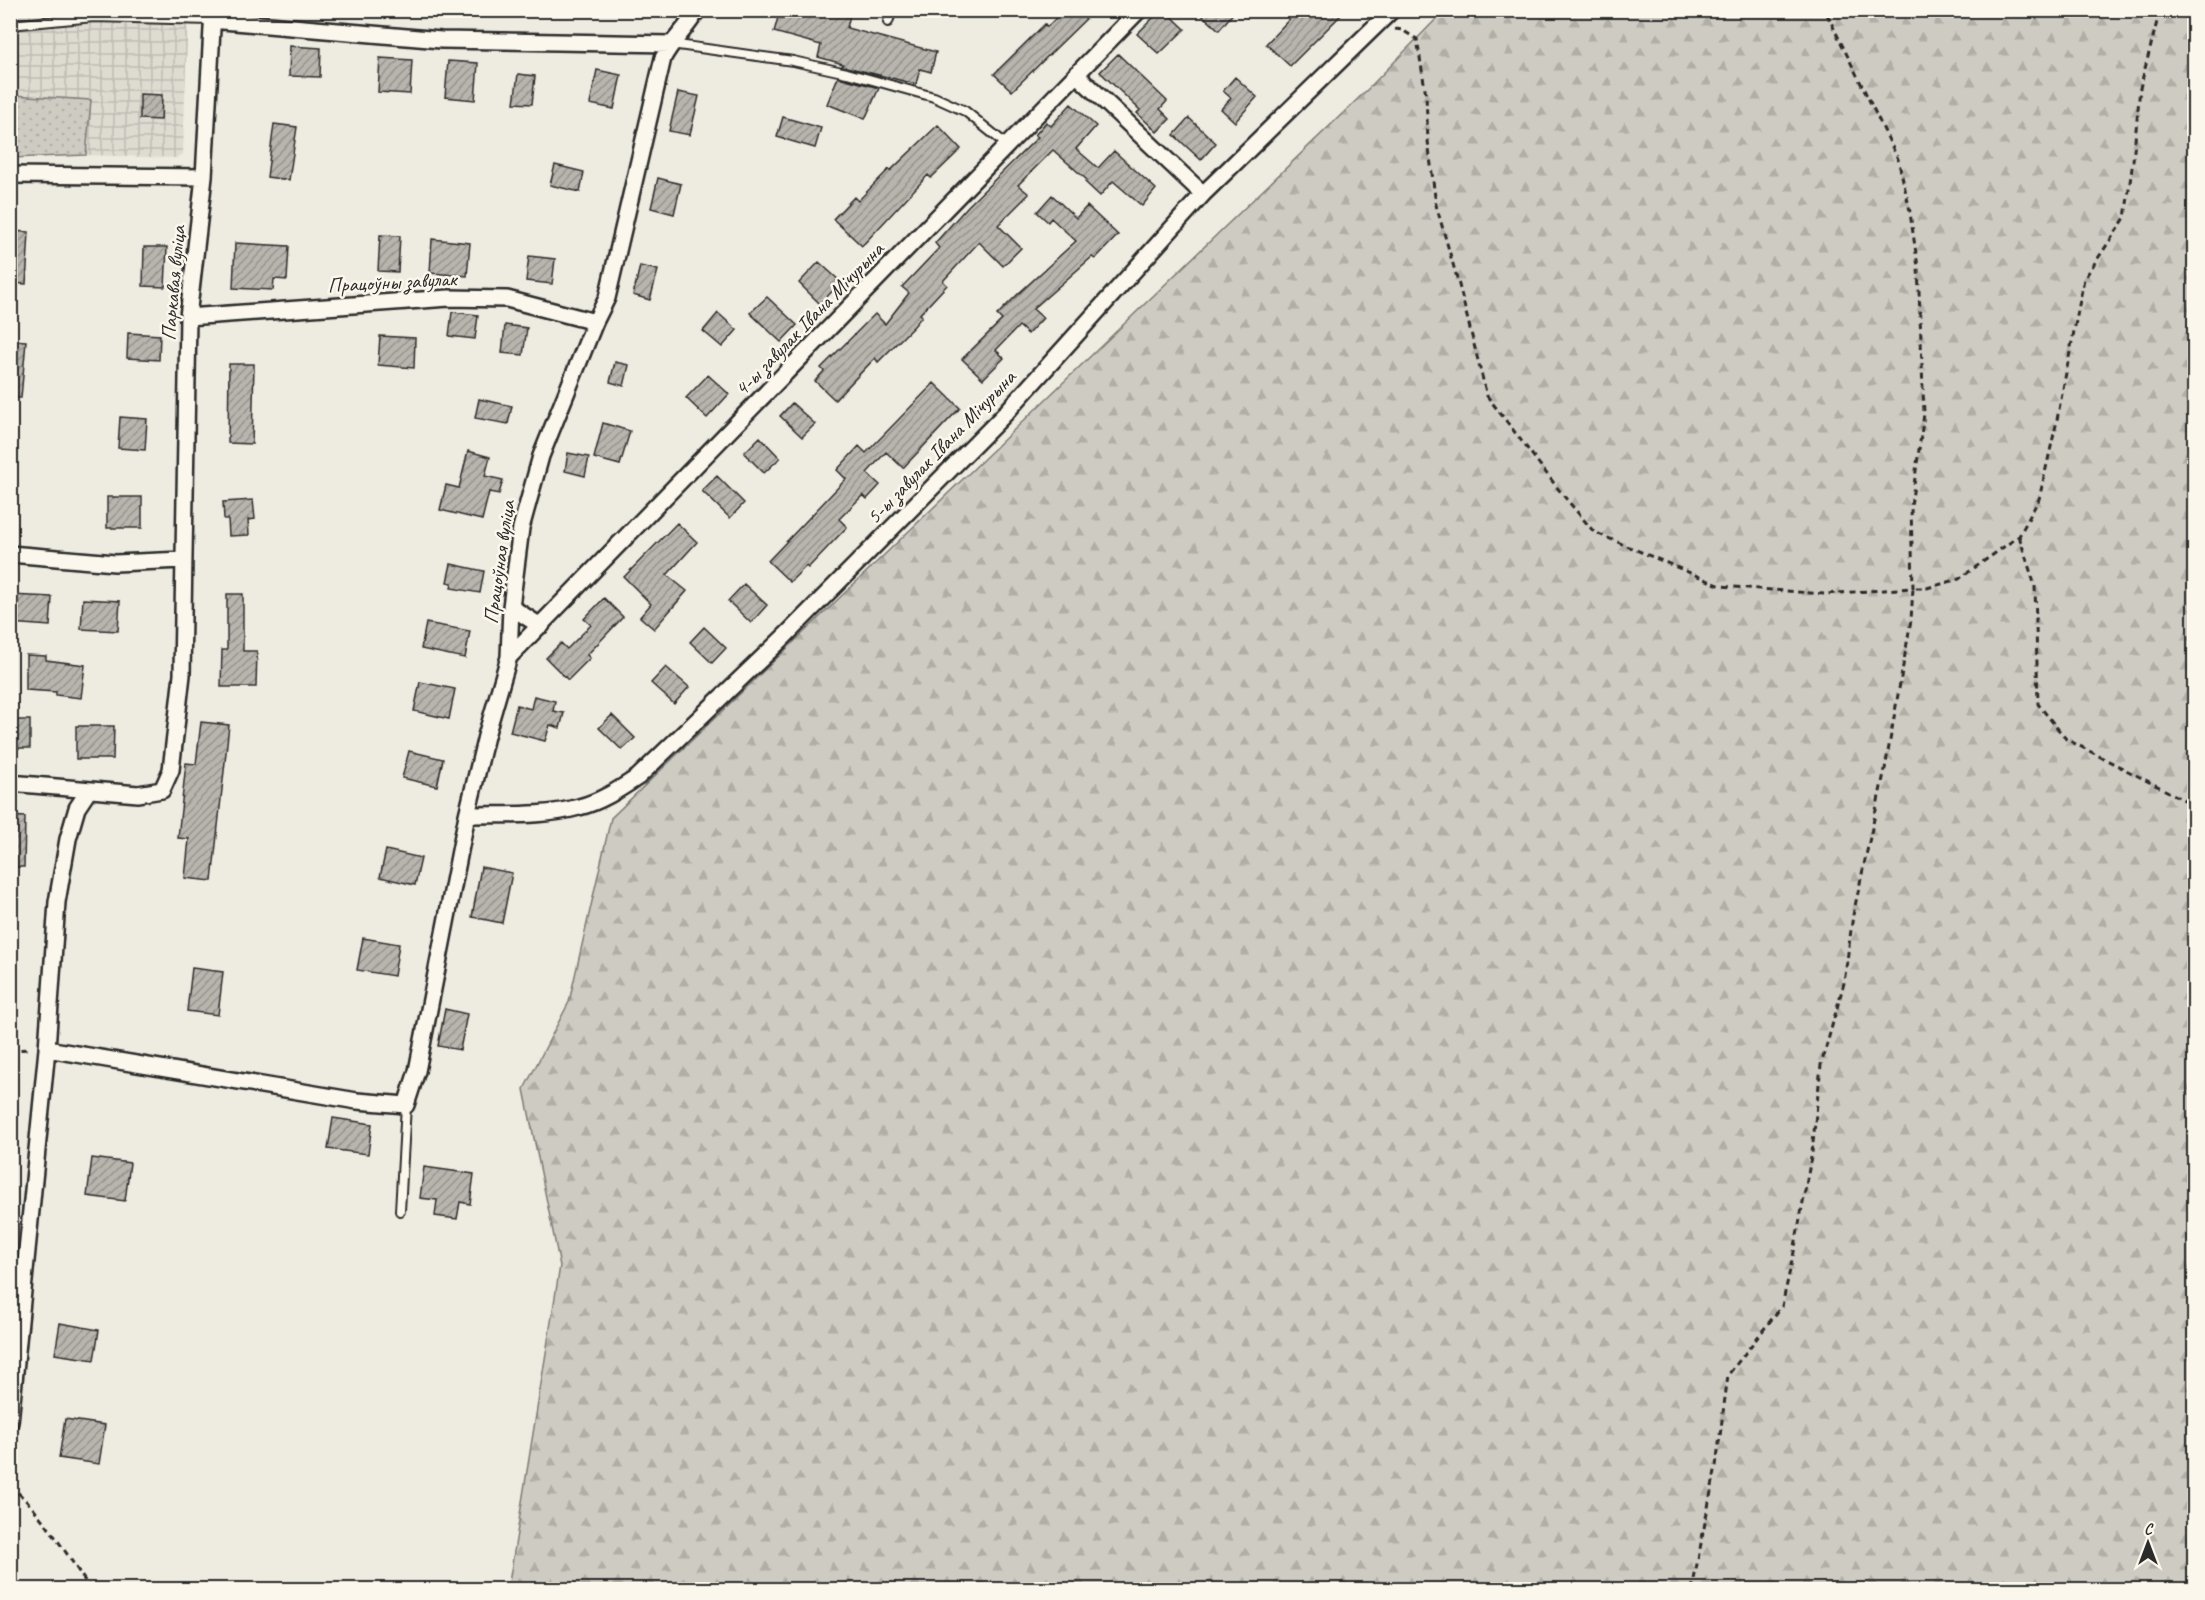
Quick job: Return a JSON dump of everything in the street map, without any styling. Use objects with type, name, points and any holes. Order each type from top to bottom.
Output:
[{"type":"street","name":"Працоўная вуліца","points":[[406,1105],[417,1071],[467,815],[486,736],[509,657],[511,607],[521,528],[541,456],[595,322],[607,298],[663,58],[670,44],[692,20],[697,10]]},
{"type":"street","name":"4-ы завулак Івана Мічурына","points":[[509,657],[1139,10]]},
{"type":"street","name":"5-ы завулак Івана Мічурына","points":[[467,815],[544,813],[580,807],[609,795],[638,777],[785,636],[1002,417],[1203,194],[1392,10]]},
{"type":"street","points":[[212,15],[441,40],[670,44]]},
{"type":"street","name":"Паркавая вуліца","points":[[89,790],[138,794],[162,790],[171,770],[182,675],[188,317],[204,177],[212,15]]},
{"type":"street","points":[[1076,74],[1203,194]]},
{"type":"street","points":[[10,175],[204,177]]},
{"type":"street","name":"Працоўны завулак","points":[[188,317],[449,298],[507,299],[595,322]]},
{"type":"street","points":[[10,554],[115,563],[183,560]]},
{"type":"street","points":[[511,607],[542,625]]},
{"type":"street","points":[[10,783],[89,790]]},
{"type":"street","points":[[10,1422],[47,1049],[57,902],[68,838],[76,808],[89,790]]},
{"type":"street","points":[[47,1049],[357,1101],[406,1105]]},
{"type":"lane","points":[[83,10],[94,17]]},
{"type":"lane","points":[[888,22],[892,10]]},
{"type":"lane","points":[[10,25],[94,17],[212,15]]},
{"type":"lane","points":[[670,44],[794,62],[847,73],[934,97],[965,111],[1007,145]]},
{"type":"lane","points":[[400,1211],[406,1105]]},
{"type":"path","points":[[1692,1590],[1716,1466],[1728,1375],[1782,1306],[1812,1152],[1821,1065],[1844,983],[1853,915],[1885,769],[1911,620],[1913,588],[1911,506],[1924,414],[1918,267],[1911,216],[1898,159],[1833,31],[1825,10]]},
{"type":"path","points":[[1375,27],[1402,30],[1417,39],[1436,205],[1487,396],[1563,495],[1594,532],[1721,586],[1824,594],[1927,588],[1959,579],[2019,536],[2039,499],[2056,425],[2084,279],[2126,218],[2140,88],[2160,10]]},
{"type":"path","points":[[2019,536],[2035,586],[2038,704],[2066,739],[2194,805]]},
{"type":"path","points":[[10,1486],[48,1528],[91,1590]]},
{"type":"shaded area","points":[[10,11],[188,11],[183,154],[176,158],[86,155],[91,100],[11,95]]},
{"type":"green space","points":[[1444,11],[2194,11],[2194,1589],[508,1589],[560,1266],[524,1089],[569,1002],[611,818],[1367,90]]},
{"type":"green space","points":[[11,95],[91,100],[86,155],[11,158]]},
{"type":"building","points":[[780,10],[851,10],[847,28],[936,52],[931,72],[920,69],[916,84],[842,66],[843,64],[818,57],[821,45],[774,32]]},
{"type":"building","points":[[1064,10],[1095,10],[1012,91],[994,74],[1045,24],[1047,27]]},
{"type":"building","points":[[1161,10],[1165,10],[1185,29],[1159,54],[1137,34]]},
{"type":"building","points":[[1196,10],[1236,10],[1219,30]]},
{"type":"building","points":[[1298,10],[1346,10],[1290,66],[1266,44]]},
{"type":"building","points":[[290,46],[321,48],[320,77],[289,76]]},
{"type":"building","points":[[1118,54],[1167,101],[1160,109],[1170,119],[1157,132],[1137,113],[1140,110],[1100,72]]},
{"type":"building","points":[[380,58],[412,60],[410,94],[378,92]]},
{"type":"building","points":[[448,61],[478,63],[475,100],[445,97]]},
{"type":"building","points":[[597,70],[621,75],[614,109],[590,104]]},
{"type":"building","points":[[518,74],[535,76],[532,104],[514,103]]},
{"type":"building","points":[[838,77],[879,88],[865,119],[827,104]]},
{"type":"building","points":[[1235,77],[1257,97],[1235,122],[1221,109],[1231,98],[1223,91]]},
{"type":"building","points":[[678,92],[699,96],[690,135],[669,131]]},
{"type":"building","points":[[140,94],[162,95],[161,120],[140,119]]},
{"type":"building","points":[[1071,104],[1096,126],[1076,149],[1098,168],[1114,151],[1156,189],[1142,206],[1113,181],[1100,196],[1085,182],[1087,180],[1053,150],[1018,185],[1029,194],[998,225],[1021,248],[1003,266],[979,242],[943,281],[947,285],[920,314],[922,316],[914,326],[878,362],[875,358],[835,400],[815,381],[824,371],[821,368],[875,314],[885,324],[909,293],[902,287],[939,248],[935,243],[968,206],[1038,137],[1035,135],[1046,122],[1051,126]]},
{"type":"building","points":[[783,117],[821,128],[815,148],[777,137]]},
{"type":"building","points":[[1189,118],[1216,143],[1201,160],[1174,135]]},
{"type":"building","points":[[274,124],[297,127],[289,180],[267,177]]},
{"type":"building","points":[[938,125],[961,149],[931,178],[928,175],[862,246],[833,219],[854,197],[858,201],[889,169],[890,171]]},
{"type":"building","points":[[555,165],[584,172],[580,192],[550,185]]},
{"type":"building","points":[[658,178],[681,184],[674,214],[651,208]]},
{"type":"building","points":[[1052,195],[1076,218],[1087,206],[1118,235],[1095,259],[1092,257],[1033,309],[1043,318],[1028,334],[1019,326],[996,350],[1004,358],[983,379],[962,359],[1002,320],[997,315],[1076,241],[1051,218],[1048,222],[1037,212]]},
{"type":"building","points":[[10,231],[29,232],[26,284],[10,283]]},
{"type":"building","points":[[380,235],[400,236],[398,272],[378,271]]},
{"type":"building","points":[[432,239],[470,243],[467,276],[430,273]]},
{"type":"building","points":[[235,243],[289,246],[287,280],[274,279],[273,290],[233,288]]},
{"type":"building","points":[[144,247],[167,247],[165,287],[143,286]]},
{"type":"building","points":[[529,256],[555,259],[552,284],[526,281]]},
{"type":"building","points":[[819,262],[841,282],[820,304],[799,283]]},
{"type":"building","points":[[640,266],[658,270],[650,300],[633,295]]},
{"type":"building","points":[[767,297],[797,325],[781,342],[750,313]]},
{"type":"building","points":[[452,312],[478,315],[475,339],[449,336]]},
{"type":"building","points":[[718,313],[737,330],[722,347],[703,331]]},
{"type":"building","points":[[505,325],[527,328],[523,355],[502,353]]},
{"type":"building","points":[[128,333],[160,335],[159,360],[127,358]]},
{"type":"building","points":[[380,336],[415,338],[414,368],[378,365]]},
{"type":"building","points":[[10,340],[26,341],[21,398],[10,398]]},
{"type":"building","points":[[615,362],[629,365],[624,386],[610,382]]},
{"type":"building","points":[[229,364],[254,364],[252,444],[228,443]]},
{"type":"building","points":[[708,375],[729,394],[707,418],[686,398]]},
{"type":"building","points":[[934,383],[960,408],[903,468],[886,452],[867,473],[880,485],[867,499],[863,495],[839,519],[847,527],[808,568],[806,566],[790,582],[768,561],[846,479],[837,470],[859,446],[866,453]]},
{"type":"building","points":[[479,399],[512,406],[508,424],[475,418]]},
{"type":"building","points":[[792,403],[815,424],[802,437],[780,416]]},
{"type":"building","points":[[120,417],[147,419],[145,450],[118,448]]},
{"type":"building","points":[[603,423],[630,431],[620,465],[594,458]]},
{"type":"building","points":[[760,437],[780,458],[764,473],[744,453]]},
{"type":"building","points":[[468,451],[490,457],[485,476],[503,480],[499,494],[489,492],[482,520],[440,510],[446,485],[459,488]]},
{"type":"building","points":[[568,453],[589,457],[585,476],[565,471]]},
{"type":"building","points":[[717,476],[744,503],[730,518],[702,491]]},
{"type":"building","points":[[107,497],[142,497],[142,528],[107,528]]},
{"type":"building","points":[[253,500],[255,519],[248,520],[249,535],[229,536],[228,519],[224,519],[223,502]]},
{"type":"building","points":[[677,523],[697,542],[667,575],[687,591],[654,629],[640,617],[651,604],[624,577]]},
{"type":"building","points":[[451,564],[484,571],[480,593],[451,588],[452,583],[447,582]]},
{"type":"building","points":[[744,584],[767,605],[751,623],[728,601]]},
{"type":"building","points":[[227,594],[243,594],[243,651],[257,651],[256,687],[221,687],[222,650],[227,650]]},
{"type":"building","points":[[10,595],[52,597],[50,626],[10,623]]},
{"type":"building","points":[[604,598],[623,617],[587,655],[590,658],[568,680],[546,658],[561,643],[567,649],[591,625],[584,619]]},
{"type":"building","points":[[83,599],[120,601],[118,631],[81,629]]},
{"type":"building","points":[[426,623],[470,631],[465,658],[421,649]]},
{"type":"building","points":[[704,627],[726,648],[712,663],[690,642]]},
{"type":"building","points":[[26,655],[46,656],[46,660],[85,665],[81,698],[56,695],[56,692],[26,690]]},
{"type":"building","points":[[666,667],[689,687],[674,704],[651,683]]},
{"type":"building","points":[[420,682],[455,689],[449,719],[414,711]]},
{"type":"building","points":[[534,696],[555,701],[553,711],[564,713],[560,728],[550,725],[545,741],[510,732],[517,705],[531,709]]},
{"type":"building","points":[[612,715],[635,738],[622,750],[599,728]]},
{"type":"building","points":[[10,720],[30,720],[30,748],[10,748]]},
{"type":"building","points":[[201,722],[229,725],[212,881],[185,878],[189,839],[178,838],[186,763],[196,764]]},
{"type":"building","points":[[76,726],[114,726],[113,759],[76,759]]},
{"type":"building","points":[[409,751],[443,759],[437,786],[402,778]]},
{"type":"building","points":[[10,816],[25,817],[24,867],[10,867]]},
{"type":"building","points":[[386,850],[421,858],[415,885],[380,877]]},
{"type":"building","points":[[481,867],[512,873],[502,923],[472,917]]},
{"type":"building","points":[[363,938],[399,944],[394,976],[357,970]]},
{"type":"building","points":[[192,968],[223,972],[218,1015],[187,1011]]},
{"type":"building","points":[[445,1009],[467,1014],[460,1050],[438,1046]]},
{"type":"building","points":[[333,1118],[372,1124],[368,1154],[328,1149]]},
{"type":"building","points":[[92,1158],[130,1163],[125,1201],[87,1196]]},
{"type":"building","points":[[424,1167],[474,1174],[470,1204],[460,1202],[457,1219],[435,1216],[437,1200],[420,1198]]},
{"type":"building","points":[[60,1323],[99,1330],[94,1360],[55,1354]]},
{"type":"building","points":[[65,1419],[105,1425],[99,1464],[59,1458]]}]
